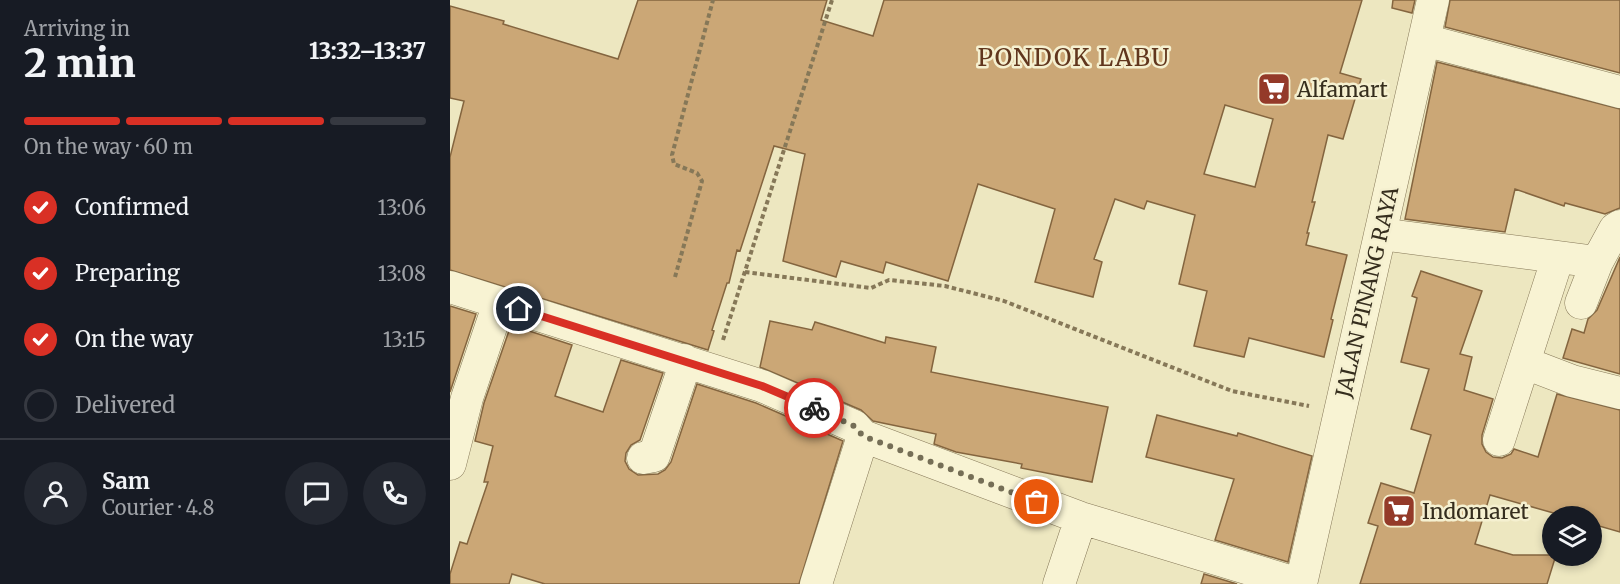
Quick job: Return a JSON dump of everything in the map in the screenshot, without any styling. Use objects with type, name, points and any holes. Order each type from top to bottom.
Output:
[{"type":"street","name":"JALAN PINANG RAYA","points":[[1300,584],[1433,0]]},
{"type":"street","points":[[1424,40],[1620,92]]},
{"type":"street","points":[[1581,303],[1598,262],[1615,229],[1620,226]]},
{"type":"street","points":[[1380,234],[1598,262]]},
{"type":"street","points":[[1499,440],[1558,257]]},
{"type":"street","points":[[450,287],[773,390],[854,426],[863,436],[1081,518],[1300,584]]},
{"type":"street","points":[[450,464],[467,398],[499,303]]},
{"type":"street","points":[[1525,363],[1572,381],[1620,393]]},
{"type":"street","points":[[643,458],[654,456],[681,376],[699,365]]},
{"type":"street","points":[[816,584],[863,436]]},
{"type":"street","points":[[1059,584],[1081,518]]},
{"type":"path","points":[[675,277],[702,181],[697,173],[674,165],[672,155],[713,0]]},
{"type":"path","points":[[699,365],[745,272],[831,0]]},
{"type":"path","points":[[745,272],[871,288],[890,279],[945,286],[1004,301],[1232,391],[1339,412]]},
{"type":"building","points":[[638,0],[827,0],[821,20],[873,36],[884,0],[1362,0],[1340,73],[1361,79],[1343,139],[1328,135],[1307,233],[1309,233],[1306,245],[1347,255],[1324,357],[1249,338],[1244,357],[1194,346],[1207,291],[1179,284],[1195,215],[1147,201],[1144,209],[1115,199],[1094,259],[1102,262],[1093,297],[1035,282],[1055,209],[978,184],[948,281],[886,262],[883,273],[841,261],[836,277],[783,261],[805,154],[774,146],[740,251],[737,250],[708,350],[450,270],[450,157],[464,101],[450,98],[450,6],[504,21],[503,24],[618,59]],"holes":[[[1225,105],[1273,119],[1255,187],[1204,174]]]},
{"type":"building","points":[[1393,0],[1415,0],[1412,13],[1392,8]]},
{"type":"building","points":[[1450,0],[1620,0],[1620,73],[1445,27]]},
{"type":"building","points":[[1437,62],[1620,109],[1620,208],[1605,214],[1565,203],[1564,206],[1515,189],[1505,232],[1405,219]]},
{"type":"building","points":[[1620,257],[1620,374],[1563,358],[1572,329],[1584,333],[1588,319],[1597,310]]},
{"type":"building","points":[[1421,271],[1482,291],[1460,354],[1472,357],[1464,390],[1493,399],[1482,435],[1482,444],[1486,452],[1493,457],[1502,458],[1511,454],[1514,449],[1538,457],[1557,394],[1620,410],[1620,532],[1602,527],[1602,506],[1542,506],[1542,510],[1490,495],[1475,544],[1513,555],[1542,555],[1542,566],[1553,566],[1547,584],[1360,584],[1378,526],[1368,523],[1381,483],[1414,493],[1431,435],[1411,429],[1429,369],[1401,362],[1417,298],[1412,296]]},
{"type":"building","points":[[450,306],[476,314],[450,392]]},
{"type":"building","points":[[770,321],[812,330],[815,322],[885,343],[886,337],[936,347],[931,372],[1108,407],[1092,482],[1021,468],[1022,464],[956,452],[934,444],[936,434],[873,421],[861,410],[760,367]]},
{"type":"building","points":[[511,325],[572,345],[555,396],[603,412],[621,360],[663,373],[640,440],[631,445],[626,453],[625,461],[629,469],[638,475],[658,474],[665,470],[671,462],[697,384],[756,403],[843,441],[799,584],[545,584],[512,574],[509,584],[450,584],[450,574],[460,542],[467,544],[488,482],[484,482],[493,446],[475,441],[484,403]]},
{"type":"building","points":[[1157,415],[1237,436],[1238,433],[1312,456],[1288,562],[1215,540],[1234,479],[1146,457]]},
{"type":"building","points":[[1204,574],[1237,584],[1201,584]]},
{"type":"way so far","points":[[814,408],[854,426],[863,436],[1037,502]]},
{"type":"place","name":"Alfamart","points":[[1274,89]]},
{"type":"place","name":"Indomaret","points":[[1399,511]]},
{"type":"district","name":"PONDOK LABU","points":[[1074,57]]},
{"type":"route","points":[[519,309],[762,386],[814,408]]}]
